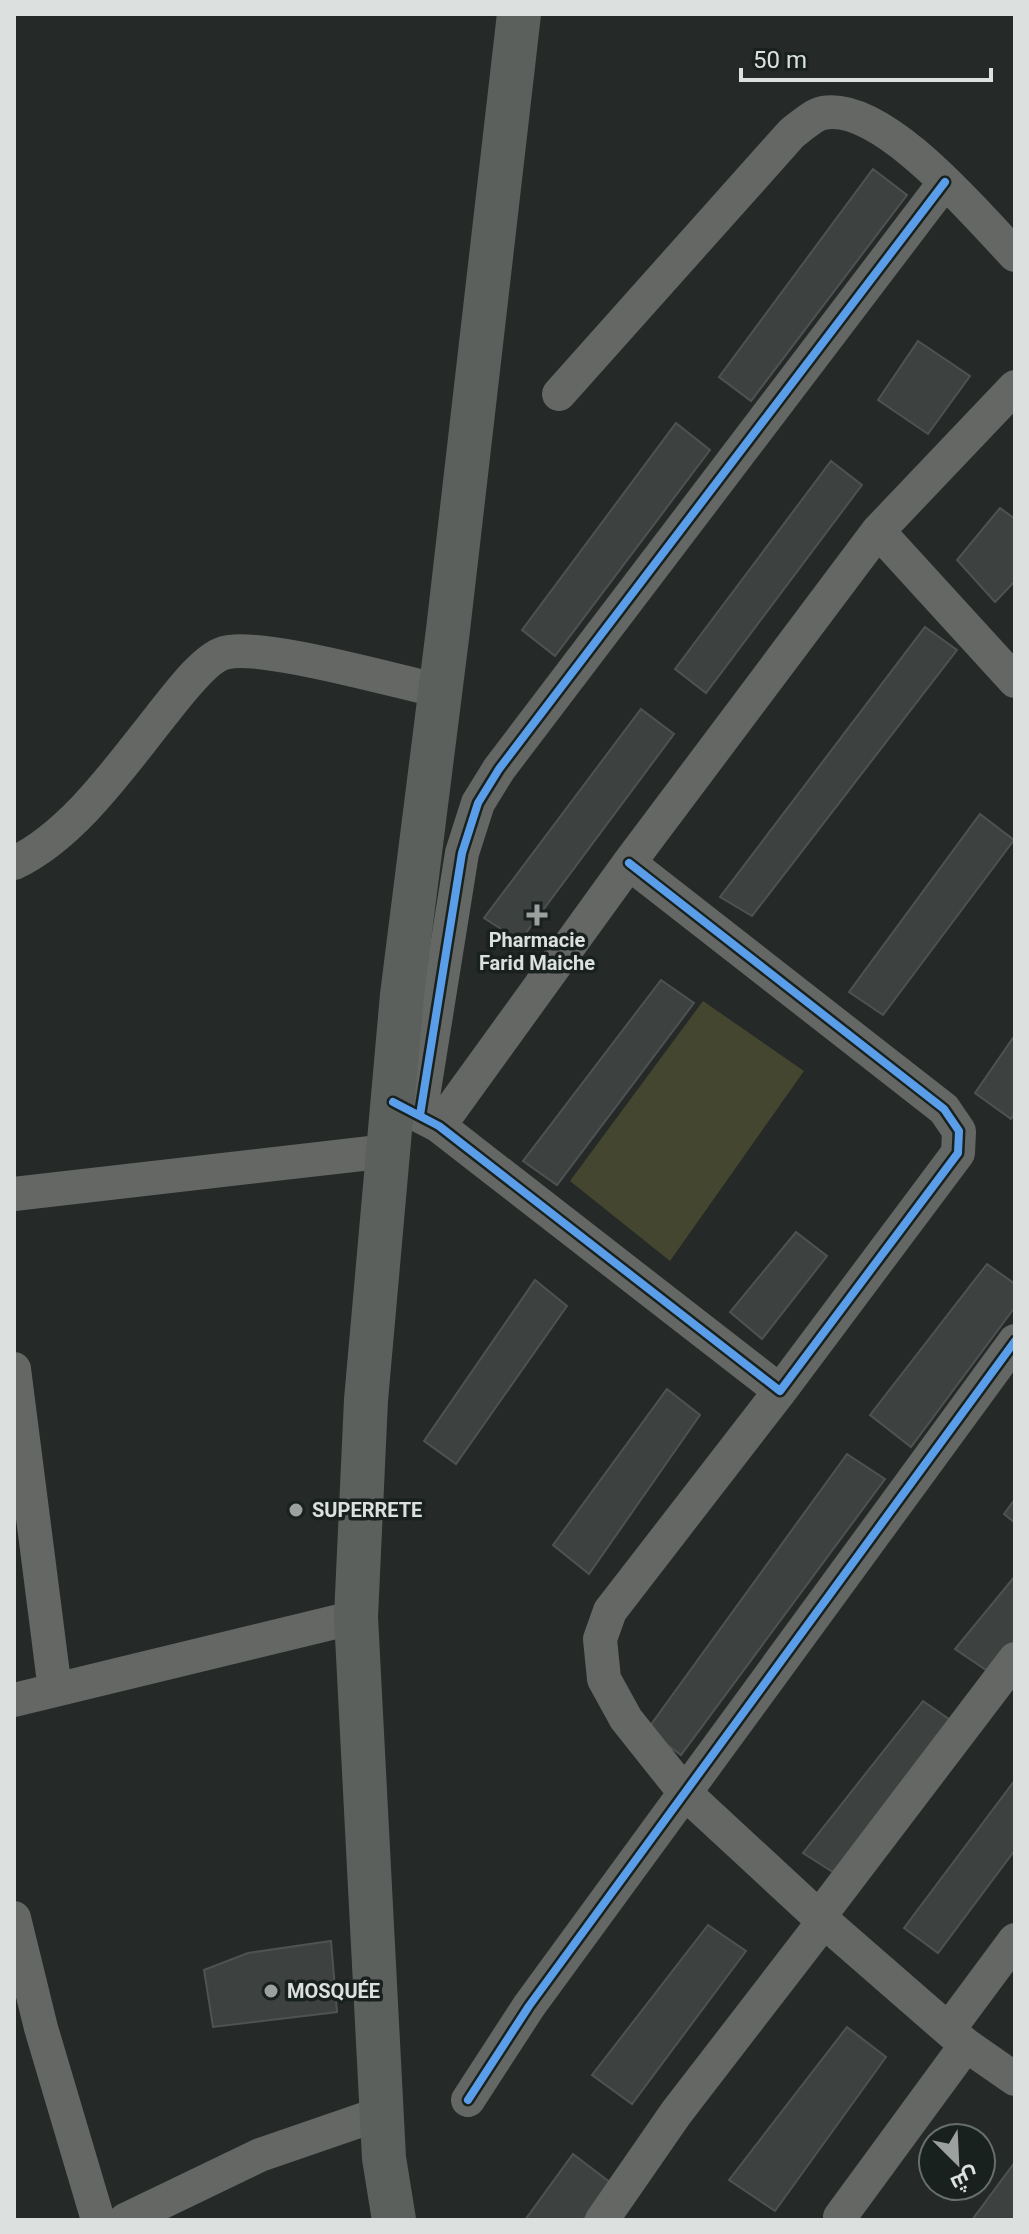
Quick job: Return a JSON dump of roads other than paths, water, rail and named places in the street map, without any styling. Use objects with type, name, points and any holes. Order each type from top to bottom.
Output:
[{"type":"main road","points":[[394,2220],[384,2158],[356,1617],[366,1400],[388,1151],[417,1114],[402,995],[441,691],[519,14]]},
{"type":"street","points":[[559,394],[792,133],[821,113],[854,115],[884,130],[945,182],[1015,255]]},
{"type":"street","points":[[417,1114],[462,853],[478,803],[508,757],[945,182]]},
{"type":"street","points":[[417,1114],[629,863],[878,531],[1015,387]]},
{"type":"street","points":[[878,531],[1015,681]]},
{"type":"street","points":[[14,863],[50,840],[99,794],[193,676],[223,653],[256,652],[441,691]]},
{"type":"street","points":[[629,863],[944,1109],[959,1131],[958,1153],[610,1611],[600,1639],[604,1679],[626,1719],[685,1793],[821,1919],[957,2037],[1015,2079]]},
{"type":"street","points":[[417,1114],[780,1391]]},
{"type":"street","points":[[14,1194],[388,1151]]},
{"type":"street","points":[[468,2100],[529,2006],[1015,1341]]},
{"type":"street","points":[[14,1369],[55,1690]]},
{"type":"street","points":[[14,1700],[356,1617]]},
{"type":"street","points":[[602,2220],[676,2113],[1015,1659]]},
{"type":"street","points":[[14,1918],[41,2028],[98,2220]]},
{"type":"street","points":[[840,2217],[957,2037],[1015,1940]]},
{"type":"street","points":[[125,2220],[260,2155],[382,2113]]},
{"type":"place","name":"Pharmacie Farid Maiche","points":[[537,915]]},
{"type":"place","name":"SUPERRETE","points":[[296,1510]]},
{"type":"place","name":"MOSQUÉE","points":[[271,1991]]}]
